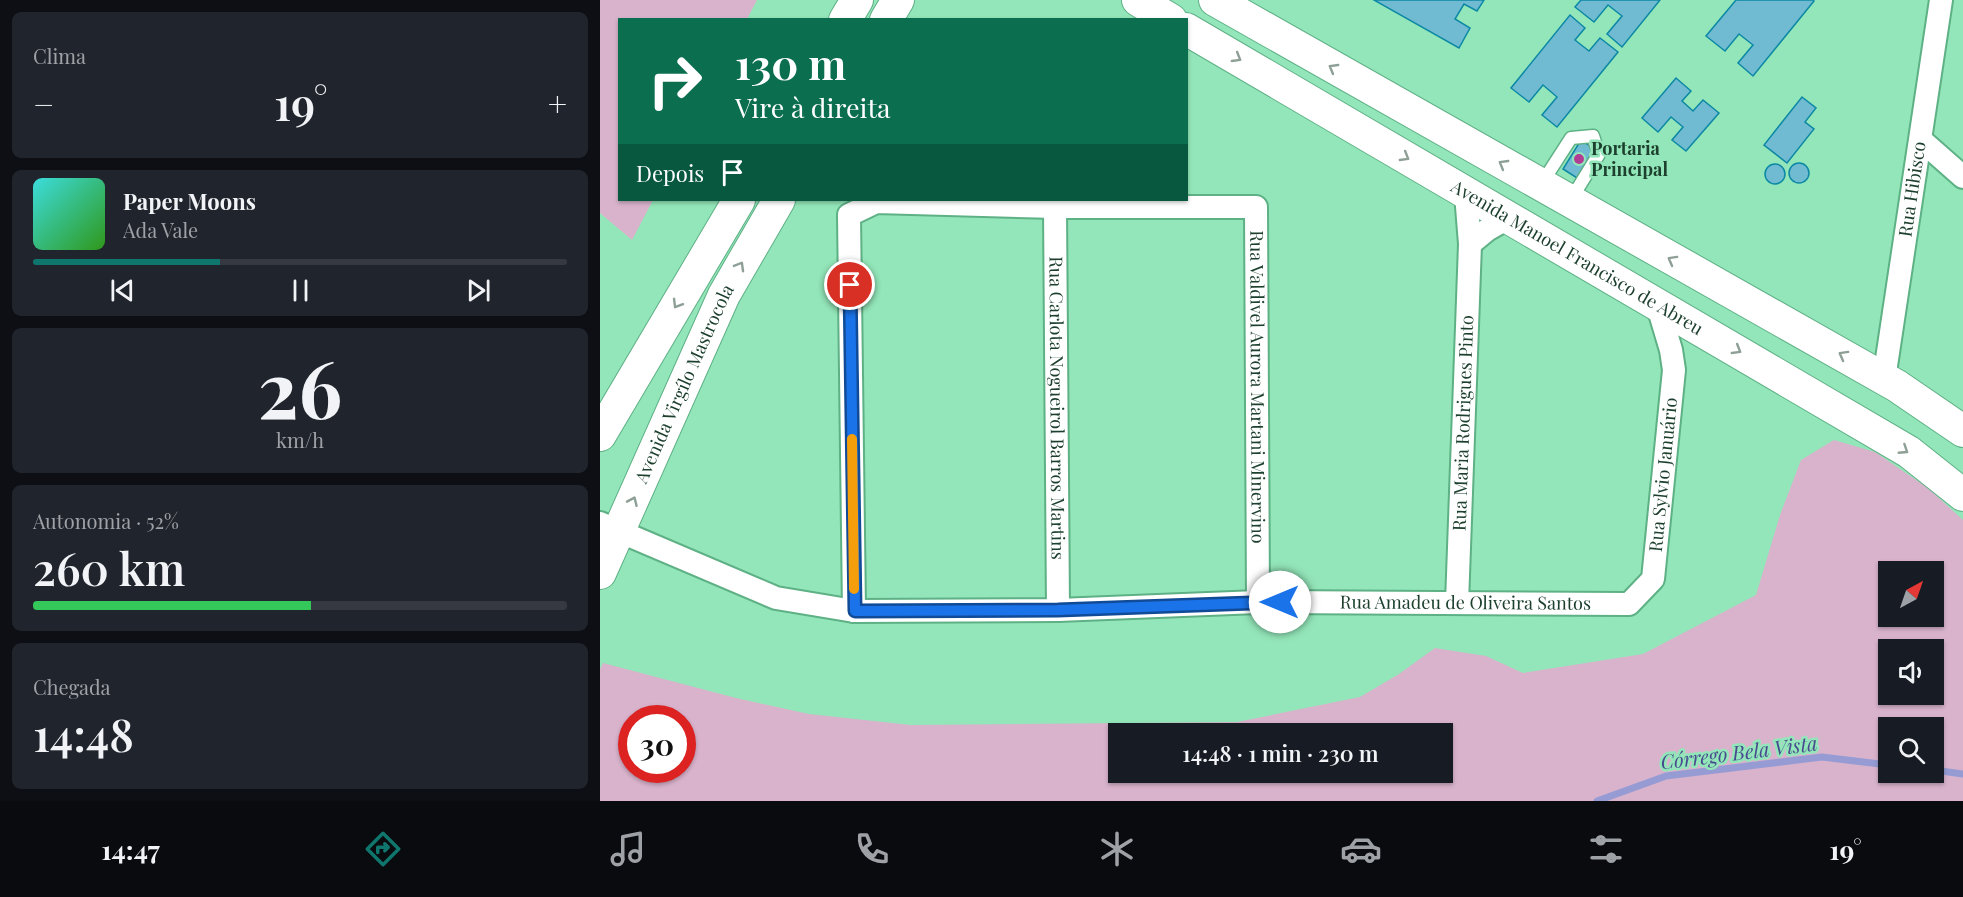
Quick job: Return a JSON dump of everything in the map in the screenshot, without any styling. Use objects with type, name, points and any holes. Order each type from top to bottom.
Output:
[{"type":"main road","points":[[846,18],[857,0]]},
{"type":"main road","points":[[887,18],[898,0]]},
{"type":"main road","points":[[1138,0],[1168,18]]},
{"type":"main road","points":[[1215,0],[1884,379],[1963,431]]},
{"type":"main road","name":"Avenida Manoel Francisco de Abreu","points":[[1188,30],[1909,452],[1963,495]]},
{"type":"main road","name":"Avenida Virgílo Mastrocola","points":[[600,435],[738,201]]},
{"type":"main road","name":"Avenida Virgílo Mastrocola","points":[[600,573],[610,528],[724,295],[778,201]]},
{"type":"street","name":"Rua Hibisco","points":[[1884,379],[1941,0]]},
{"type":"street","points":[[1921,140],[1963,177]]},
{"type":"street","name":"Rua Maria Rodrigues Pinto","points":[[1457,603],[1470,244],[1466,194]]},
{"type":"street","points":[[855,611],[849,215],[876,202],[1054,207]]},
{"type":"street","name":"Rua Valdivel Aurora Martani Minervino","points":[[1054,207],[1256,207],[1258,602]]},
{"type":"street","name":"Rua Carlota Nogueirol Barros Martins","points":[[1054,207],[1058,610]]},
{"type":"street","points":[[1470,244],[1487,230],[1508,218]]},
{"type":"street","name":"Rua Sylvio Januário","points":[[1653,579],[1674,370],[1671,350],[1657,303]]},
{"type":"street","points":[[1674,370],[1682,356],[1709,334]]},
{"type":"street","name":"Rua Amadeu de Oliveira Santos","points":[[610,528],[776,598],[855,611],[1058,610],[1258,602],[1629,604],[1653,579]]},
{"type":"lane","points":[[1540,186],[1571,138],[1593,135],[1599,154],[1569,202]]},
{"type":"shaded area","points":[[600,0],[757,0],[748,18],[618,18],[618,201],[652,201],[632,240],[600,213]]},
{"type":"shaded area","points":[[1834,440],[1875,452],[1928,488],[1963,520],[1963,801],[600,801],[600,669],[603,663],[736,698],[809,714],[911,725],[1108,723],[1108,783],[1453,783],[1453,723],[1128,723],[1237,722],[1360,697],[1399,674],[1435,648],[1486,656],[1523,673],[1643,654],[1756,595],[1780,515],[1801,460]]},
{"type":"building","points":[[1374,0],[1484,0],[1477,11],[1464,4],[1455,19],[1470,28],[1459,48]]},
{"type":"building","points":[[1581,0],[1660,0],[1622,47],[1607,34],[1622,16],[1608,5],[1594,22],[1575,7]]},
{"type":"building","points":[[1736,0],[1814,1],[1753,76],[1738,63],[1753,45],[1739,34],[1725,51],[1706,36]]},
{"type":"building","points":[[1570,15],[1585,28],[1575,40],[1589,51],[1600,38],[1618,52],[1557,127],[1542,115],[1557,97],[1543,85],[1529,102],[1511,88]]},
{"type":"building","points":[[1676,78],[1691,91],[1682,101],[1693,111],[1703,100],[1719,113],[1686,151],[1672,140],[1683,127],[1671,117],[1658,132],[1642,118]]},
{"type":"building","points":[[1802,97],[1816,108],[1805,122],[1814,129],[1787,163],[1764,145]]},
{"type":"building","name":"Portaria Principal","points":[[1581,140],[1595,149],[1577,178],[1563,169]]},
{"type":"building","points":[[1799,163],[1806,166],[1809,173],[1806,180],[1799,183],[1792,180],[1789,173],[1792,166]]},
{"type":"building","points":[[1775,164],[1782,167],[1785,174],[1782,181],[1775,184],[1768,181],[1765,174],[1768,167]]},
{"type":"waterway","name":"Córrego Bela Vista","points":[[1597,801],[1666,776],[1822,757],[1878,764]]},
{"type":"waterway","name":"Córrego Bela Vista","points":[[1944,771],[1963,774]]},
{"type":"slow traffic","points":[[852,439],[854,589]]},
{"type":"place","name":"Portaria Principal","points":[[1579,159]]},
{"type":"route","points":[[850,285],[855,611],[1058,610],[1280,602]]}]
